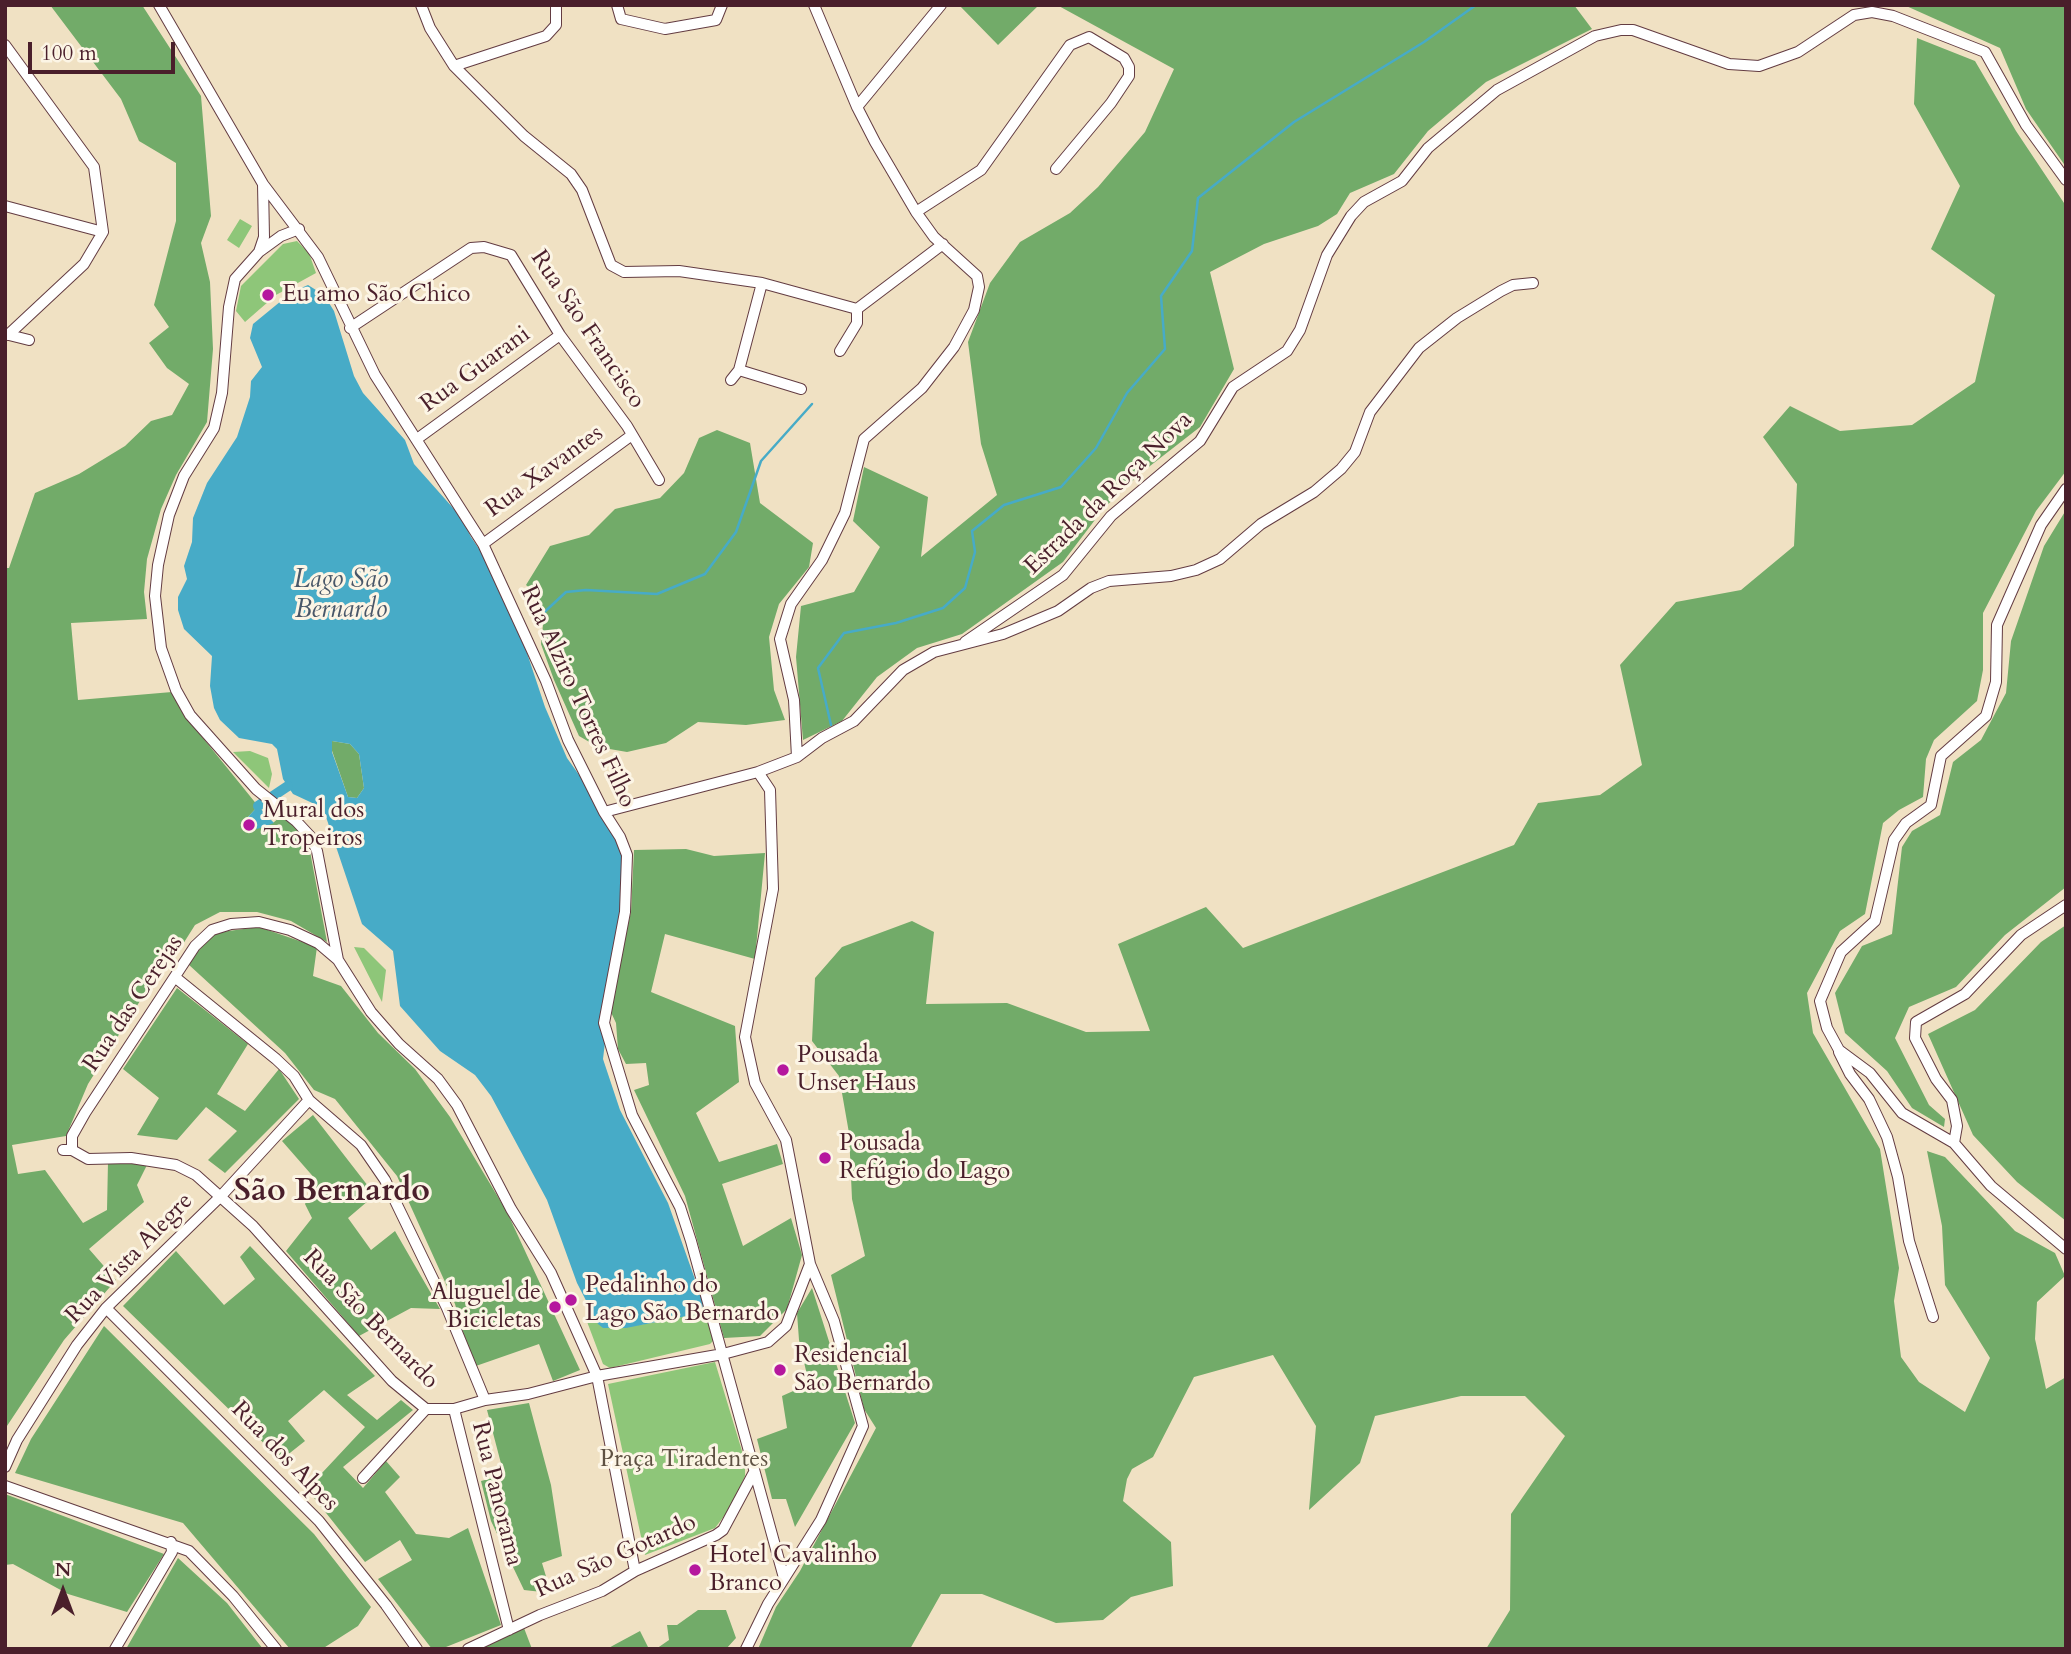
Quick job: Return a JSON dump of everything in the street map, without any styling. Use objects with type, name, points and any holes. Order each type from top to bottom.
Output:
[{"type":"street","name":"Rua Alziro Torres Filho","points":[[159,5],[262,184],[318,257],[374,375],[483,544],[546,681],[568,740],[604,812],[620,837],[627,855],[625,912],[604,1023],[632,1115],[680,1207],[784,1578]]},
{"type":"street","points":[[421,5],[430,28],[454,66],[524,136],[571,174],[582,190],[611,265],[624,272],[679,271],[762,284],[857,309]]},
{"type":"street","points":[[454,66],[546,36],[555,25],[556,5]]},
{"type":"street","points":[[617,5],[621,19],[665,29],[716,20],[722,5]]},
{"type":"street","points":[[797,757],[794,700],[780,639],[790,604],[822,560],[845,513],[864,439],[922,388],[954,347],[974,310],[979,288],[977,276],[943,244],[916,212],[857,107],[814,5]]},
{"type":"street","points":[[857,107],[941,5]]},
{"type":"street","name":"Estrada da Roça Nova","points":[[965,642],[1063,575],[1111,516],[1200,441],[1233,387],[1287,351],[1300,330],[1327,256],[1351,216],[1364,202],[1402,181],[1428,148],[1497,90],[1595,36],[1633,30],[1669,40],[1721,62],[1759,66],[1798,52],[1854,15],[1872,12],[1893,16],[1985,52],[2026,125],[2066,180]]},
{"type":"street","points":[[916,212],[981,170],[1070,45],[1089,37],[1124,58],[1129,67],[1129,76],[1111,103],[1056,169]]},
{"type":"street","points":[[5,45],[93,167],[103,232],[84,264],[6,334]]},
{"type":"street","points":[[259,251],[264,237],[262,184]]},
{"type":"street","points":[[5,206],[103,232]]},
{"type":"street","points":[[299,229],[259,251],[235,279],[229,307],[222,393],[214,428],[184,476],[169,514],[158,565],[157,621],[167,669],[190,715],[256,789],[296,821],[310,836],[317,851],[338,960],[370,1012],[399,1044],[438,1079],[457,1105],[511,1209],[551,1273],[597,1376],[635,1571]]},
{"type":"street","points":[[857,309],[943,244]]},
{"type":"street","name":"Rua São Francisco","points":[[350,328],[471,248],[484,247],[511,255],[560,335],[632,435],[659,480]]},
{"type":"street","points":[[731,380],[739,370],[762,284]]},
{"type":"street","points":[[604,812],[758,772],[797,757],[822,738],[854,721],[909,666],[934,652],[1003,634],[1058,611],[1091,588],[1108,581],[1184,574],[1220,559],[1261,524],[1314,492],[1341,469],[1355,452],[1370,412],[1419,348],[1457,318],[1501,291],[1513,285],[1533,284]]},
{"type":"street","points":[[840,351],[858,323],[857,309]]},
{"type":"street","points":[[6,334],[29,340]]},
{"type":"street","name":"Rua Guarani","points":[[417,439],[560,335]]},
{"type":"street","points":[[739,370],[801,389]]},
{"type":"street","name":"Rua Xavantes","points":[[483,544],[570,483],[632,435]]},
{"type":"street","points":[[1933,1317],[1909,1241],[1898,1177],[1887,1137],[1869,1099],[1850,1074],[1836,1045],[1821,1006],[1823,989],[1846,946],[1875,921],[1894,841],[1906,823],[1931,805],[1941,756],[1986,716],[1994,694],[1995,642],[2000,617],[2041,525],[2066,489]]},
{"type":"street","points":[[746,1649],[784,1578],[821,1520],[863,1426],[834,1321],[810,1264],[786,1140],[755,1083],[745,1037],[773,889],[770,790],[758,772]]},
{"type":"street","points":[[1954,1143],[1957,1126],[1952,1100],[1936,1079],[1915,1038],[1916,1022],[1965,994],[2021,935],[2066,905]]},
{"type":"street","name":"Rua das Cerejas","points":[[67,1150],[85,1113],[195,946],[212,930],[231,924],[259,922],[290,930],[318,943],[338,960]]},
{"type":"street","points":[[176,978],[276,1059],[294,1076],[309,1100],[361,1145],[385,1180],[447,1308],[485,1400]]},
{"type":"street","points":[[1836,1045],[1883,1087],[1902,1113],[1954,1143],[1990,1186],[2066,1249]]},
{"type":"street","name":"Rua Vista Alegre","points":[[5,1467],[17,1440],[77,1345],[106,1308],[221,1196],[309,1100]]},
{"type":"street","name":"Rua São Bernardo","points":[[67,1150],[88,1158],[131,1158],[176,1165],[196,1175],[253,1226],[392,1381],[426,1409],[454,1409],[597,1376],[723,1354],[768,1342],[786,1326],[810,1264]]},
{"type":"street","name":"Rua dos Alpes","points":[[106,1308],[319,1521],[386,1605],[417,1649]]},
{"type":"street","points":[[363,1478],[426,1409]]},
{"type":"street","name":"Rua Panorama","points":[[454,1409],[509,1630]]},
{"type":"street","name":"Rua São Gotardo","points":[[468,1649],[602,1591],[635,1571],[723,1530],[753,1474]]},
{"type":"street","points":[[5,1486],[171,1542],[189,1551],[233,1596],[276,1649]]},
{"type":"street","points":[[115,1649],[172,1552],[171,1542]]},
{"type":"green space","points":[[50,5],[142,5],[201,96],[211,216],[201,243],[210,282],[213,349],[207,422],[176,475],[161,509],[147,559],[144,592],[147,619],[71,623],[78,700],[172,692],[186,717],[258,806],[248,817],[273,823],[281,816],[293,824],[309,846],[327,942],[291,921],[257,912],[220,912],[195,925],[183,944],[165,961],[88,1084],[66,1136],[12,1145],[18,1174],[45,1170],[83,1223],[107,1210],[108,1162],[147,1165],[137,1185],[144,1202],[89,1249],[116,1280],[64,1340],[5,1429],[5,568],[9,568],[35,493],[79,474],[125,446],[151,421],[172,415],[189,384],[167,368],[149,343],[169,327],[154,305],[176,221],[176,163],[139,141],[121,99]]},
{"type":"green space","points":[[959,5],[1039,5],[998,45]]},
{"type":"green space","points":[[1057,5],[1574,5],[1592,29],[1486,82],[1428,131],[1394,174],[1350,193],[1337,214],[1318,226],[1264,244],[1210,272],[1234,369],[1200,427],[1141,473],[1104,508],[1063,562],[962,634],[917,648],[877,677],[842,721],[803,740],[796,657],[801,606],[854,592],[880,547],[853,521],[864,467],[928,497],[921,557],[997,495],[981,444],[968,342],[990,283],[1020,242],[1070,213],[1098,187],[1145,132],[1174,69]]},
{"type":"green space","points":[[1904,5],[2066,5],[2066,167],[2026,109],[2000,48]]},
{"type":"green space","points":[[1917,38],[1975,61],[2016,131],[2066,206],[2066,471],[2036,511],[1983,613],[1983,670],[1977,701],[1934,740],[1926,759],[1923,797],[1899,810],[1883,823],[1865,914],[1840,931],[1807,993],[1813,1033],[1880,1149],[1899,1268],[1894,1301],[1901,1357],[1919,1382],[1965,1412],[1990,1358],[1945,1285],[1942,1226],[1927,1151],[1945,1157],[2015,1231],[2055,1253],[2065,1276],[2037,1302],[2035,1339],[2046,1389],[2066,1377],[2066,1649],[1486,1649],[1510,1610],[1511,1514],[1565,1436],[1525,1396],[1461,1396],[1375,1416],[1360,1463],[1309,1510],[1316,1426],[1273,1355],[1194,1377],[1153,1457],[1132,1469],[1127,1479],[1123,1501],[1171,1542],[1173,1586],[1131,1597],[1103,1620],[1056,1623],[982,1594],[941,1594],[910,1649],[758,1649],[776,1607],[800,1571],[876,1428],[864,1409],[831,1275],[865,1256],[852,1199],[849,1133],[839,1076],[812,1041],[815,978],[842,947],[912,921],[934,932],[926,1004],[1007,1003],[1086,1032],[1150,1031],[1118,944],[1206,907],[1243,948],[1514,845],[1538,803],[1600,795],[1642,765],[1620,665],[1676,602],[1741,590],[1794,546],[1797,484],[1763,437],[1790,406],[1840,431],[1912,425],[1975,382],[1995,295],[1931,249],[1960,186],[1914,104]]},
{"type":"green space","points":[[240,219],[252,226],[239,248],[227,240]]},
{"type":"green space","points":[[297,241],[309,253],[316,273],[276,295],[245,322],[236,311],[241,286],[283,244]]},
{"type":"green space","points":[[717,430],[750,443],[760,503],[813,543],[809,567],[779,604],[769,637],[774,690],[785,720],[746,725],[698,722],[666,743],[627,752],[598,747],[579,736],[554,680],[541,644],[544,615],[533,591],[526,585],[550,546],[589,535],[615,509],[660,498],[684,473],[699,438]]},
{"type":"green space","points":[[2066,510],[2066,887],[2005,935],[1956,987],[1909,1007],[1895,1038],[1929,1105],[1945,1119],[1944,1127],[1912,1108],[1887,1071],[1845,1033],[1835,993],[1862,946],[1892,934],[1902,847],[1912,831],[1940,815],[1953,762],[1981,740],[2006,693],[2011,641],[2044,546]]},
{"type":"green space","points":[[332,741],[350,744],[359,754],[364,788],[357,798],[348,797],[330,745]]},
{"type":"green space","points":[[250,751],[268,758],[272,774],[269,788],[233,752]]},
{"type":"green space","points":[[686,849],[714,856],[765,853],[755,959],[665,934],[651,992],[735,1026],[739,1082],[696,1113],[719,1162],[777,1144],[783,1164],[722,1184],[743,1246],[791,1218],[802,1255],[787,1309],[760,1336],[724,1338],[685,1196],[634,1090],[649,1085],[646,1063],[626,1064],[618,1049],[616,1023],[609,1008],[631,912],[634,850]]},
{"type":"green space","points":[[2066,925],[2066,1221],[2017,1182],[1973,1135],[1928,1034],[1975,1010],[2041,942]]},
{"type":"green space","points":[[259,927],[317,947],[313,976],[341,986],[378,1033],[415,1069],[450,1117],[507,1212],[580,1370],[553,1381],[539,1344],[473,1367],[455,1304],[397,1176],[335,1099],[314,1090],[285,1053],[188,964],[213,933]]},
{"type":"green space","points":[[354,947],[364,948],[386,970],[382,1002]]},
{"type":"green space","points":[[177,988],[248,1044],[217,1094],[245,1111],[279,1069],[299,1099],[225,1173],[208,1160],[237,1131],[206,1107],[177,1140],[137,1135],[159,1098],[123,1069]]},
{"type":"green space","points":[[313,1115],[375,1195],[348,1218],[371,1250],[395,1231],[440,1309],[411,1308],[359,1336],[286,1251],[312,1218],[305,1204],[317,1181],[282,1141]]},
{"type":"green space","points":[[250,1246],[375,1376],[347,1395],[377,1420],[401,1400],[413,1410],[343,1467],[363,1488],[386,1461],[400,1477],[385,1492],[416,1534],[449,1538],[468,1528],[501,1625],[441,1649],[432,1649],[378,1579],[412,1560],[400,1540],[365,1562],[307,1489],[365,1427],[324,1390],[288,1421],[305,1441],[281,1460],[123,1306],[176,1251],[224,1305],[255,1279],[240,1257]]},
{"type":"green space","points":[[812,1288],[855,1423],[795,1527],[786,1499],[772,1499],[757,1439],[787,1428],[782,1396],[809,1384],[799,1340],[797,1313]]},
{"type":"green space","points":[[706,1309],[714,1340],[710,1344],[610,1368],[603,1364],[586,1319],[596,1314],[611,1329],[672,1320]]},
{"type":"green space","points":[[104,1326],[314,1534],[371,1607],[358,1626],[322,1649],[290,1649],[183,1523],[15,1473],[31,1439]]},
{"type":"green space","name":"Praça Tiradentes","points":[[715,1362],[745,1461],[745,1476],[731,1507],[715,1528],[645,1555],[608,1384]]},
{"type":"green space","points":[[529,1403],[551,1485],[562,1556],[542,1563],[551,1593],[524,1590],[491,1521],[481,1481],[504,1475],[487,1410]]},
{"type":"green space","points":[[5,1494],[164,1554],[127,1612],[68,1594],[13,1564],[5,1565]]},
{"type":"green space","points":[[178,1558],[227,1603],[263,1649],[126,1649]]},
{"type":"green space","points":[[698,1610],[726,1610],[736,1638],[726,1649],[656,1649],[669,1640],[667,1625],[677,1625]]},
{"type":"green space","points":[[524,1628],[532,1649],[479,1649]]},
{"type":"green space","points":[[640,1631],[649,1649],[607,1649],[614,1645]]},
{"type":"water","name":"Lago São Bernardo","points":[[308,285],[324,295],[334,311],[354,376],[363,393],[405,440],[414,464],[461,517],[488,562],[519,629],[545,707],[567,758],[617,828],[626,867],[603,1059],[620,1110],[668,1203],[703,1302],[702,1313],[626,1328],[603,1328],[598,1324],[577,1283],[547,1200],[491,1096],[475,1075],[440,1051],[400,1006],[393,951],[362,924],[323,808],[293,794],[283,779],[277,749],[272,744],[239,738],[220,720],[214,708],[210,686],[212,656],[184,629],[178,610],[178,597],[187,579],[184,566],[192,542],[193,518],[207,483],[237,437],[250,397],[251,381],[262,367],[250,338],[253,324],[292,292]],"holes":[[[332,741],[350,744],[359,754],[364,788],[357,798],[348,797],[332,752]]]},
{"type":"water","points":[[258,806],[274,823],[257,829],[249,825],[248,817]]},
{"type":"waterway","points":[[831,725],[818,668],[844,633],[896,623],[943,608],[965,588],[975,552],[972,531],[1004,505],[1061,487],[1096,448],[1127,393],[1165,349],[1161,296],[1192,251],[1198,198],[1294,122],[1424,42],[1476,5]]},
{"type":"waterway","points":[[538,618],[566,592],[586,590],[657,594],[705,574],[736,532],[761,461],[812,404]]},
{"type":"waterway","points":[[258,806],[288,786]]},
{"type":"place","name":"Eu amo São Chico","points":[[268,295]]},
{"type":"place","name":"Mural dos Tropeiros","points":[[249,825]]},
{"type":"place","name":"Pousada Unser Haus","points":[[783,1070]]},
{"type":"place","name":"Pousada Refúgio do Lago","points":[[825,1158]]},
{"type":"place","name":"Pedalinho do Lago São Bernardo","points":[[571,1300]]},
{"type":"place","name":"Aluguel de Bicicletas","points":[[555,1307]]},
{"type":"place","name":"Residencial São Bernardo","points":[[780,1370]]},
{"type":"place","name":"Hotel Cavalinho Branco","points":[[695,1570]]},
{"type":"district","name":"São Bernardo","points":[[332,1193]]}]
